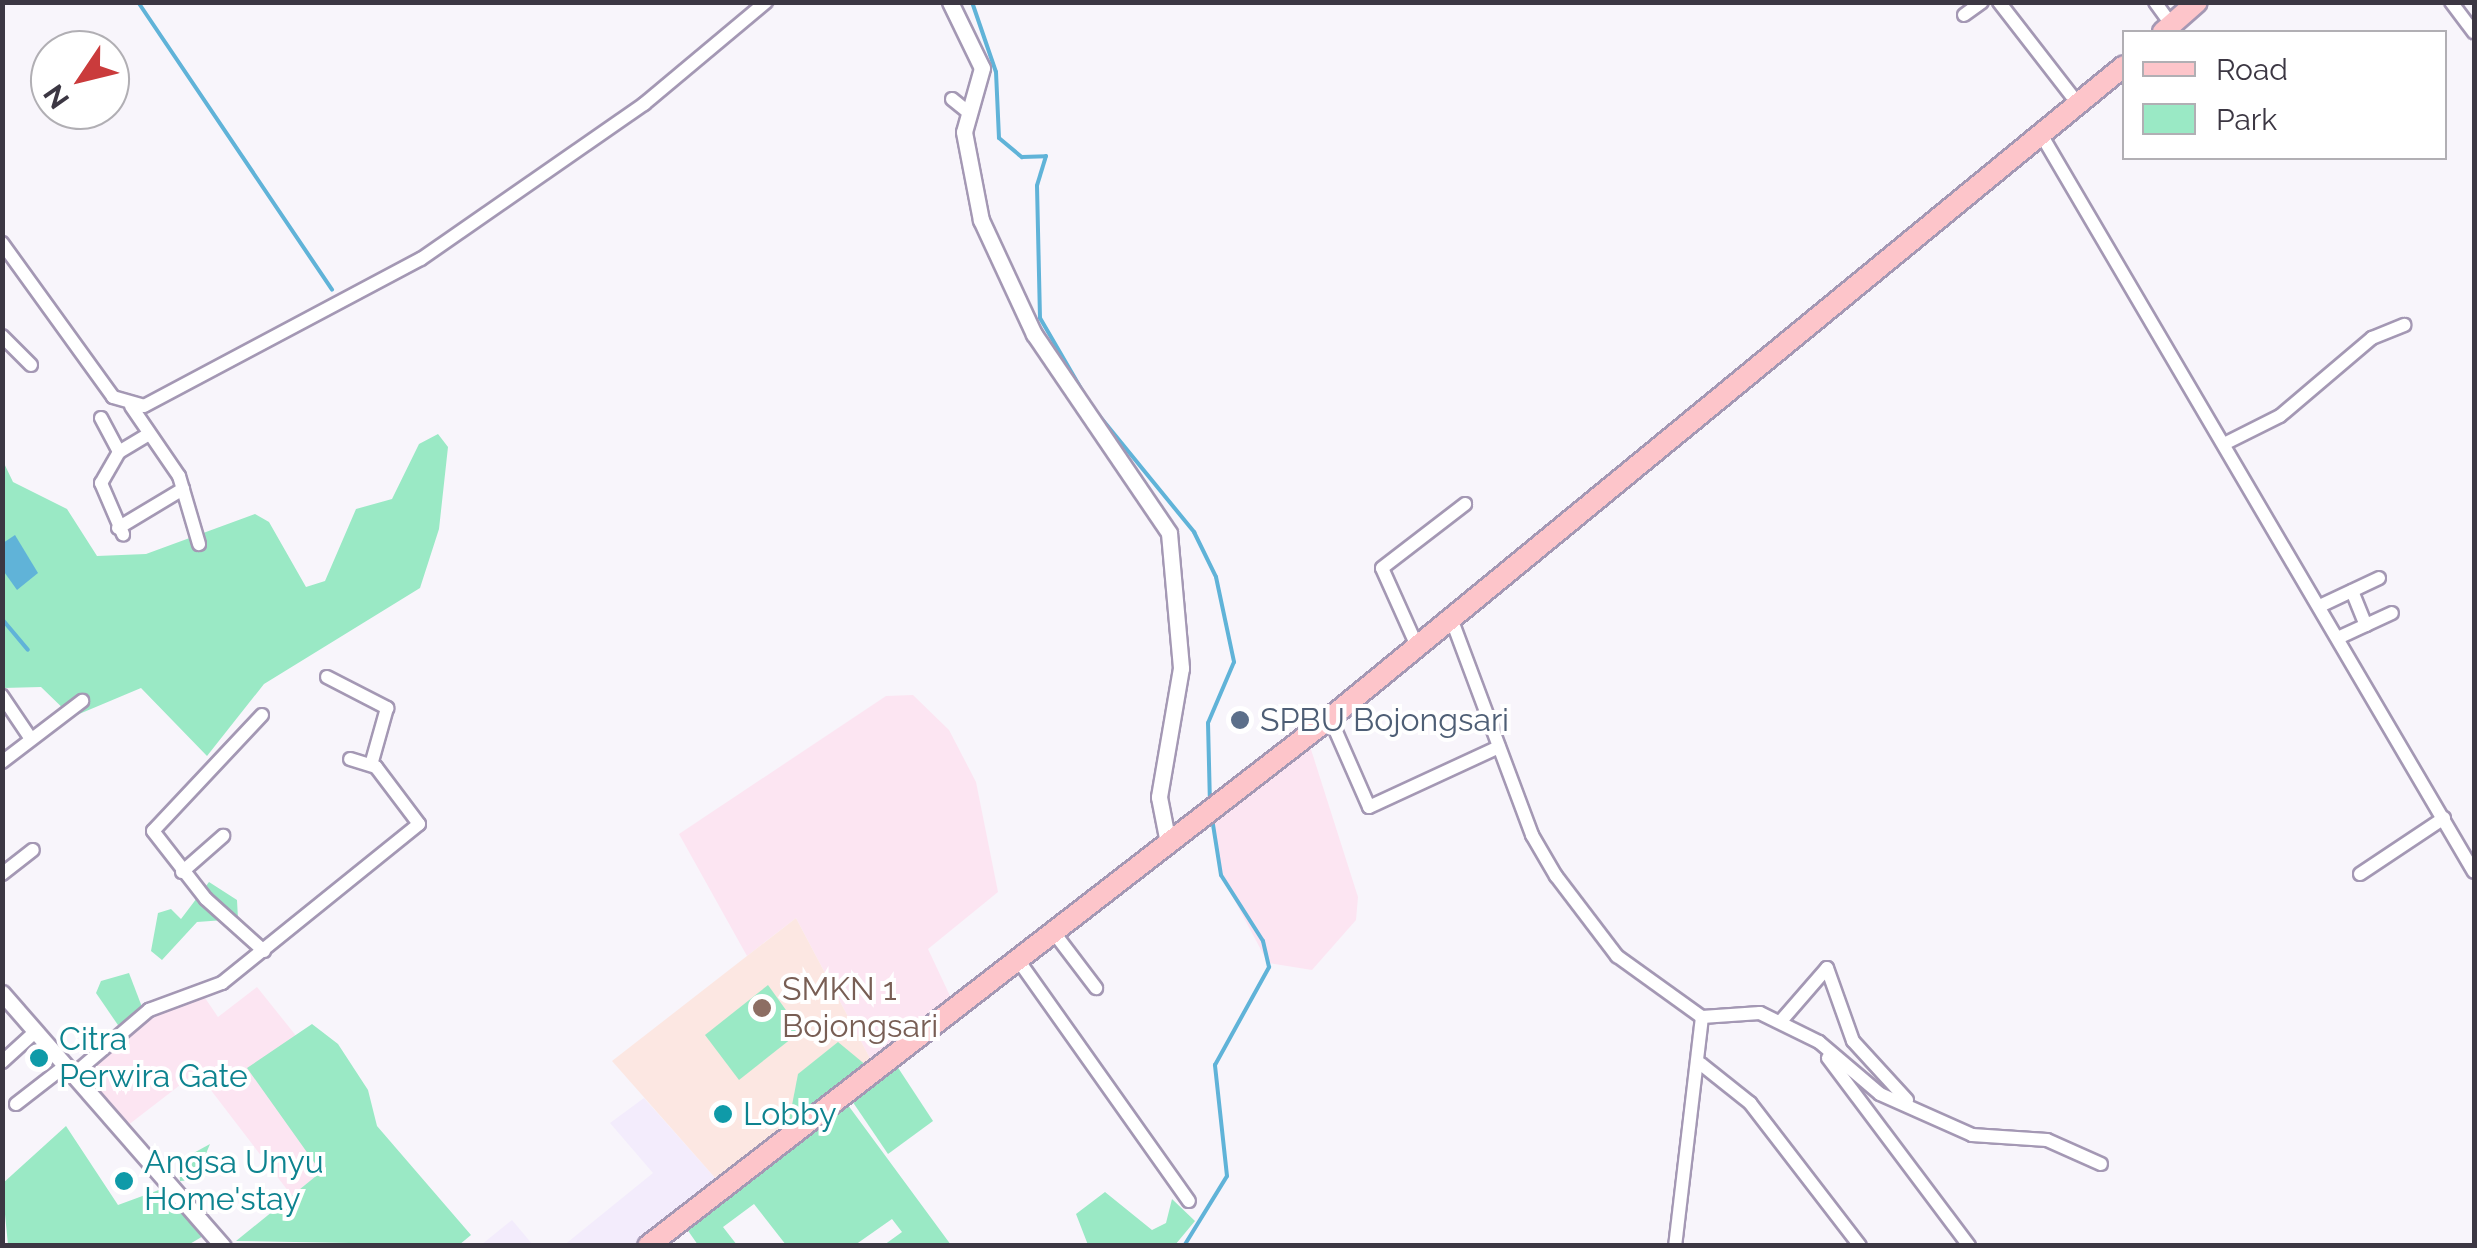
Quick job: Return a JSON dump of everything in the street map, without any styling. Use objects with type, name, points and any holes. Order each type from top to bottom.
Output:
[{"type":"main road","points":[[2167,29],[2198,2]]},
{"type":"main road","points":[[648,1246],[1016,957],[1330,718],[2122,68]]},
{"type":"street","points":[[131,406],[421,259],[628,116],[766,2]]},
{"type":"street","points":[[950,2],[981,58],[961,107],[975,200],[1034,334],[1169,533],[1182,668],[1158,796],[1168,843]]},
{"type":"street","points":[[1964,15],[1982,2]]},
{"type":"street","points":[[1999,2],[2078,105]]},
{"type":"street","points":[[2155,2],[2167,29]]},
{"type":"street","points":[[2451,2],[2474,32]]},
{"type":"street","points":[[2042,136],[2322,606],[2474,872]]},
{"type":"street","points":[[2,243],[90,370],[131,406],[183,489],[199,544]]},
{"type":"street","points":[[2226,443],[2280,416],[2372,338],[2405,325]]},
{"type":"street","points":[[2,336],[30,366]]},
{"type":"street","points":[[101,418],[119,452]]},
{"type":"street","points":[[147,435],[119,452],[102,483],[121,531],[183,489]]},
{"type":"street","points":[[1417,646],[1382,568],[1465,504]]},
{"type":"street","points":[[2322,606],[2380,578]]},
{"type":"street","points":[[2352,592],[2366,625]]},
{"type":"street","points":[[2340,637],[2392,613]]},
{"type":"street","points":[[1452,618],[1532,835],[1595,932],[1702,1017],[1760,1013],[1819,1042],[1880,1094],[1984,1140],[2046,1140],[2100,1164]]},
{"type":"street","points":[[327,677],[387,708],[371,765]]},
{"type":"street","points":[[2,696],[31,740]]},
{"type":"street","points":[[2,762],[82,701]]},
{"type":"street","points":[[262,715],[154,831],[182,872],[264,951]]},
{"type":"street","points":[[1330,718],[1369,807],[1498,746]]},
{"type":"street","points":[[16,1104],[70,1070],[149,1010],[222,983],[420,822],[371,765],[350,759]]},
{"type":"street","points":[[2360,874],[2444,818]]},
{"type":"street","points":[[182,872],[223,836]]},
{"type":"street","points":[[2,874],[33,850]]},
{"type":"street","points":[[1052,930],[1096,988]]},
{"type":"street","points":[[1016,957],[1189,1201]]},
{"type":"street","points":[[1781,1021],[1827,968],[1860,1052],[1922,1110]]},
{"type":"street","points":[[2,993],[215,1243]]},
{"type":"street","points":[[1675,1246],[1701,1064],[1702,1017]]},
{"type":"street","points":[[2,1062],[35,1032]]},
{"type":"street","points":[[1819,1042],[1969,1246]]},
{"type":"street","points":[[1701,1064],[1750,1104],[1860,1246]]},
{"type":"shaded area","points":[[913,695],[949,730],[976,782],[998,892],[928,949],[951,998],[872,1062],[796,918],[747,956],[679,834],[886,696]]},
{"type":"shaded area","points":[[1308,740],[1358,897],[1356,920],[1312,970],[1268,963],[1221,875],[1212,816]]},
{"type":"shaded area","name":"SMKN 1 Bojongsari","points":[[796,918],[872,1062],[717,1180],[612,1061]]},
{"type":"shaded area","points":[[257,987],[297,1037],[336,1160],[292,1196],[197,1072],[123,1129],[81,1073],[149,1013],[203,995],[218,1017]]},
{"type":"shaded area","points":[[644,1098],[717,1180],[636,1245],[563,1246],[653,1173],[610,1123]]},
{"type":"shaded area","points":[[512,1220],[533,1245],[481,1245]]},
{"type":"green space","points":[[438,434],[448,447],[439,529],[420,588],[264,684],[207,756],[141,688],[72,717],[41,687],[3,688],[2,459],[13,482],[67,509],[97,556],[146,554],[255,514],[269,522],[306,587],[325,581],[356,509],[392,499],[419,444]]},
{"type":"green space","points":[[209,882],[237,900],[238,919],[197,922],[162,960],[151,951],[158,913],[171,909],[181,919]]},
{"type":"green space","points":[[129,973],[142,1007],[120,1028],[96,993],[101,981]]},
{"type":"green space","points":[[768,985],[801,1031],[739,1080],[705,1035]]},
{"type":"green space","points":[[312,1024],[338,1044],[368,1090],[377,1126],[471,1235],[459,1245],[236,1241],[321,1172],[247,1068]]},
{"type":"green space","points":[[838,1042],[867,1066],[788,1126],[798,1074]]},
{"type":"green space","points":[[893,1060],[933,1121],[888,1154],[848,1095]]},
{"type":"green space","points":[[845,1101],[951,1245],[884,1245],[902,1232],[892,1219],[855,1245],[786,1245],[754,1204],[723,1227],[737,1245],[698,1245],[684,1225]]},
{"type":"green space","points":[[66,1126],[118,1205],[167,1187],[205,1235],[188,1245],[8,1245],[2,1184]]},
{"type":"green space","points":[[210,1144],[195,1180],[180,1181],[179,1161]]},
{"type":"green space","points":[[1105,1192],[1152,1230],[1166,1223],[1172,1199],[1195,1221],[1175,1245],[1088,1245],[1076,1214]]},
{"type":"water","points":[[15,535],[38,573],[17,590],[2,569],[3,543]]},
{"type":"waterway","points":[[138,2],[332,290]]},
{"type":"waterway","points":[[972,2],[996,72],[999,138],[1022,157],[1046,156],[1037,186],[1040,318],[1086,397]]},
{"type":"waterway","points":[[1097,413],[1194,532],[1216,577],[1234,662],[1208,723],[1210,804]]},
{"type":"waterway","points":[[2,619],[28,650]]},
{"type":"waterway","points":[[1184,1246],[1227,1176],[1215,1065],[1269,967],[1263,941],[1221,875],[1212,818]]},
{"type":"place","name":"SPBU Bojongsari","points":[[1240,720]]},
{"type":"place","name":"SMKN 1 Bojongsari","points":[[762,1008]]},
{"type":"place","name":"Citra Perwira Gate","points":[[39,1058]]},
{"type":"place","name":"Lobby","points":[[723,1114]]},
{"type":"place","name":"Angsa Unyu Home'stay","points":[[124,1181]]}]
